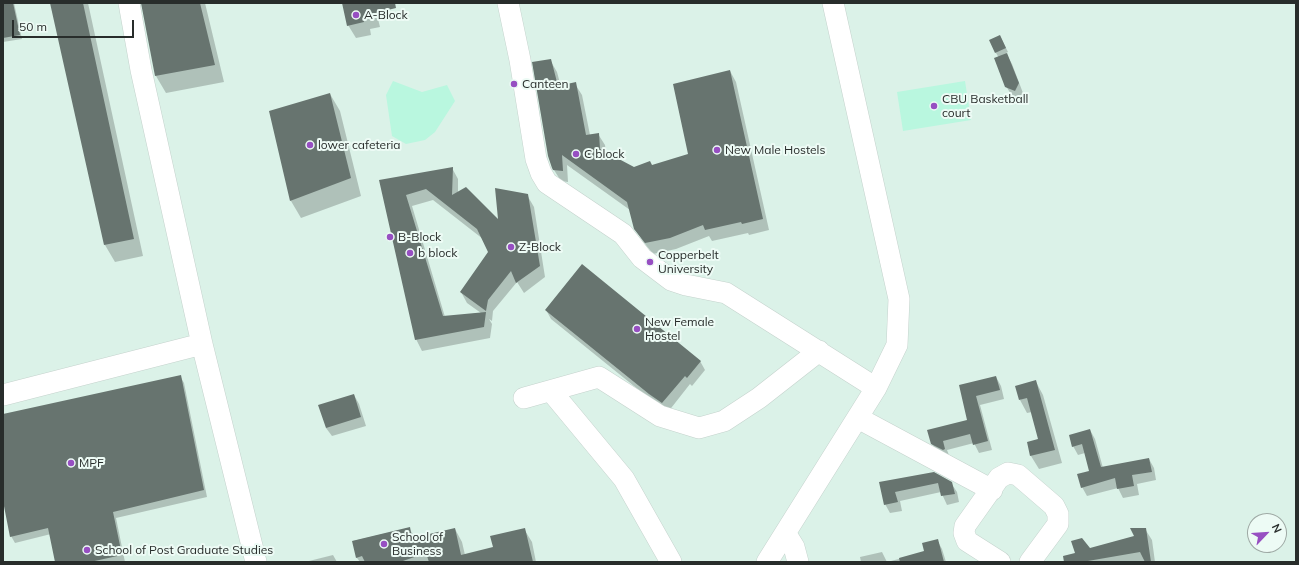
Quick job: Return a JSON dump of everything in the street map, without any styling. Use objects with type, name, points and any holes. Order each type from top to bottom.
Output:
[{"type":"lane","points":[[129,3],[141,70],[202,344],[256,562]]},
{"type":"lane","points":[[508,3],[520,60],[536,159],[540,173],[547,184],[623,234],[642,258],[671,280],[686,285],[726,293],[876,388]]},
{"type":"lane","points":[[767,562],[786,534],[876,388],[897,345],[899,299],[833,3]]},
{"type":"lane","points":[[3,396],[202,344]]},
{"type":"lane","points":[[524,398],[598,377],[660,416],[699,428],[724,421],[759,398],[819,351]]},
{"type":"lane","points":[[551,391],[624,479],[671,562]]},
{"type":"lane","points":[[858,418],[992,490]]},
{"type":"lane","points":[[1000,562],[968,542],[964,533],[965,526],[992,490],[999,478],[1008,473],[1018,475],[1054,506],[1058,514],[1058,524],[1030,562]]},
{"type":"lane","points":[[786,534],[794,547],[798,562]]},
{"type":"shaded area","name":"Copperbelt University","points":[[3,3],[1296,3],[1296,562],[3,562]]},
{"type":"green space","points":[[393,81],[422,92],[447,85],[455,101],[435,132],[425,140],[406,144],[392,136],[386,95]]},
{"type":"green space","name":"CBU Basketball court","points":[[965,81],[971,120],[903,131],[897,92]]},
{"type":"building","points":[[3,3],[13,3],[20,35],[3,38]]},
{"type":"building","points":[[50,3],[83,3],[134,239],[104,245]]},
{"type":"building","points":[[141,3],[200,3],[215,65],[155,76]]},
{"type":"building","name":"A-Block","points":[[342,3],[395,3],[396,8],[363,16],[364,22],[347,26]]},
{"type":"building","points":[[1000,35],[1006,48],[995,53],[989,40]]},
{"type":"building","points":[[1007,53],[1019,83],[1015,91],[1005,87],[994,58]]},
{"type":"building","points":[[551,59],[558,86],[576,82],[586,135],[599,133],[600,149],[634,167],[650,161],[652,165],[688,154],[673,84],[730,70],[763,219],[705,230],[703,225],[670,238],[645,243],[634,229],[627,202],[562,155],[563,171],[553,170],[548,156],[532,62]]},
{"type":"building","name":"lower cafeteria","points":[[330,93],[351,178],[290,201],[269,111]]},
{"type":"building","points":[[453,167],[452,195],[466,187],[498,219],[495,188],[528,194],[540,266],[516,283],[511,271],[488,300],[486,311],[460,292],[488,252],[477,229],[426,189],[406,195],[443,316],[486,312],[484,327],[415,340],[379,180]]},
{"type":"building","name":"New Female Hostel","points":[[582,264],[701,361],[687,378],[685,376],[662,403],[545,310]]},
{"type":"building","name":"MPF","points":[[181,375],[204,490],[113,512],[122,555],[90,562],[55,562],[48,528],[10,537],[3,501],[3,414]]},
{"type":"building","points":[[996,376],[1000,390],[976,396],[988,441],[973,445],[970,434],[943,441],[945,449],[943,450],[931,444],[927,430],[967,420],[959,385]]},
{"type":"building","points":[[1036,380],[1055,450],[1030,456],[1027,442],[1038,439],[1027,398],[1019,400],[1015,386]]},
{"type":"building","points":[[354,394],[361,417],[326,428],[318,405]]},
{"type":"building","points":[[1090,429],[1101,467],[1149,458],[1152,472],[1132,475],[1134,486],[1117,489],[1115,478],[1081,488],[1077,474],[1089,471],[1082,444],[1072,447],[1069,435]]},
{"type":"building","points":[[934,472],[952,482],[955,494],[941,496],[938,483],[895,492],[898,502],[884,505],[879,482]]},
{"type":"building","points":[[410,527],[412,538],[455,528],[461,555],[493,547],[490,536],[525,528],[533,562],[429,562],[426,553],[400,562],[365,562],[362,556],[356,558],[352,541]]},
{"type":"building","points":[[1130,528],[1146,528],[1151,562],[1145,562],[1140,552],[1082,562],[1064,562],[1063,556],[1075,553],[1071,541],[1082,538],[1090,548],[1134,536]]},
{"type":"building","points":[[938,539],[944,562],[900,562],[899,558],[924,551],[922,543]]},
{"type":"place","name":"A-Block","points":[[356,15]]},
{"type":"place","name":"Canteen","points":[[514,84]]},
{"type":"place","name":"CBU Basketball court","points":[[934,106]]},
{"type":"place","name":"lower cafeteria","points":[[310,145]]},
{"type":"place","name":"New Male Hostels","points":[[717,150]]},
{"type":"place","name":"C block","points":[[576,154]]},
{"type":"place","name":"B-Block","points":[[390,237]]},
{"type":"place","name":"Z-Block","points":[[511,247]]},
{"type":"place","name":"b block","points":[[410,253]]},
{"type":"place","name":"Copperbelt University","points":[[650,262]]},
{"type":"place","name":"New Female Hostel","points":[[637,329]]},
{"type":"place","name":"MPF","points":[[71,463]]},
{"type":"place","name":"School of Business","points":[[384,544]]},
{"type":"place","name":"School of Post Graduate Studies","points":[[87,550]]}]
